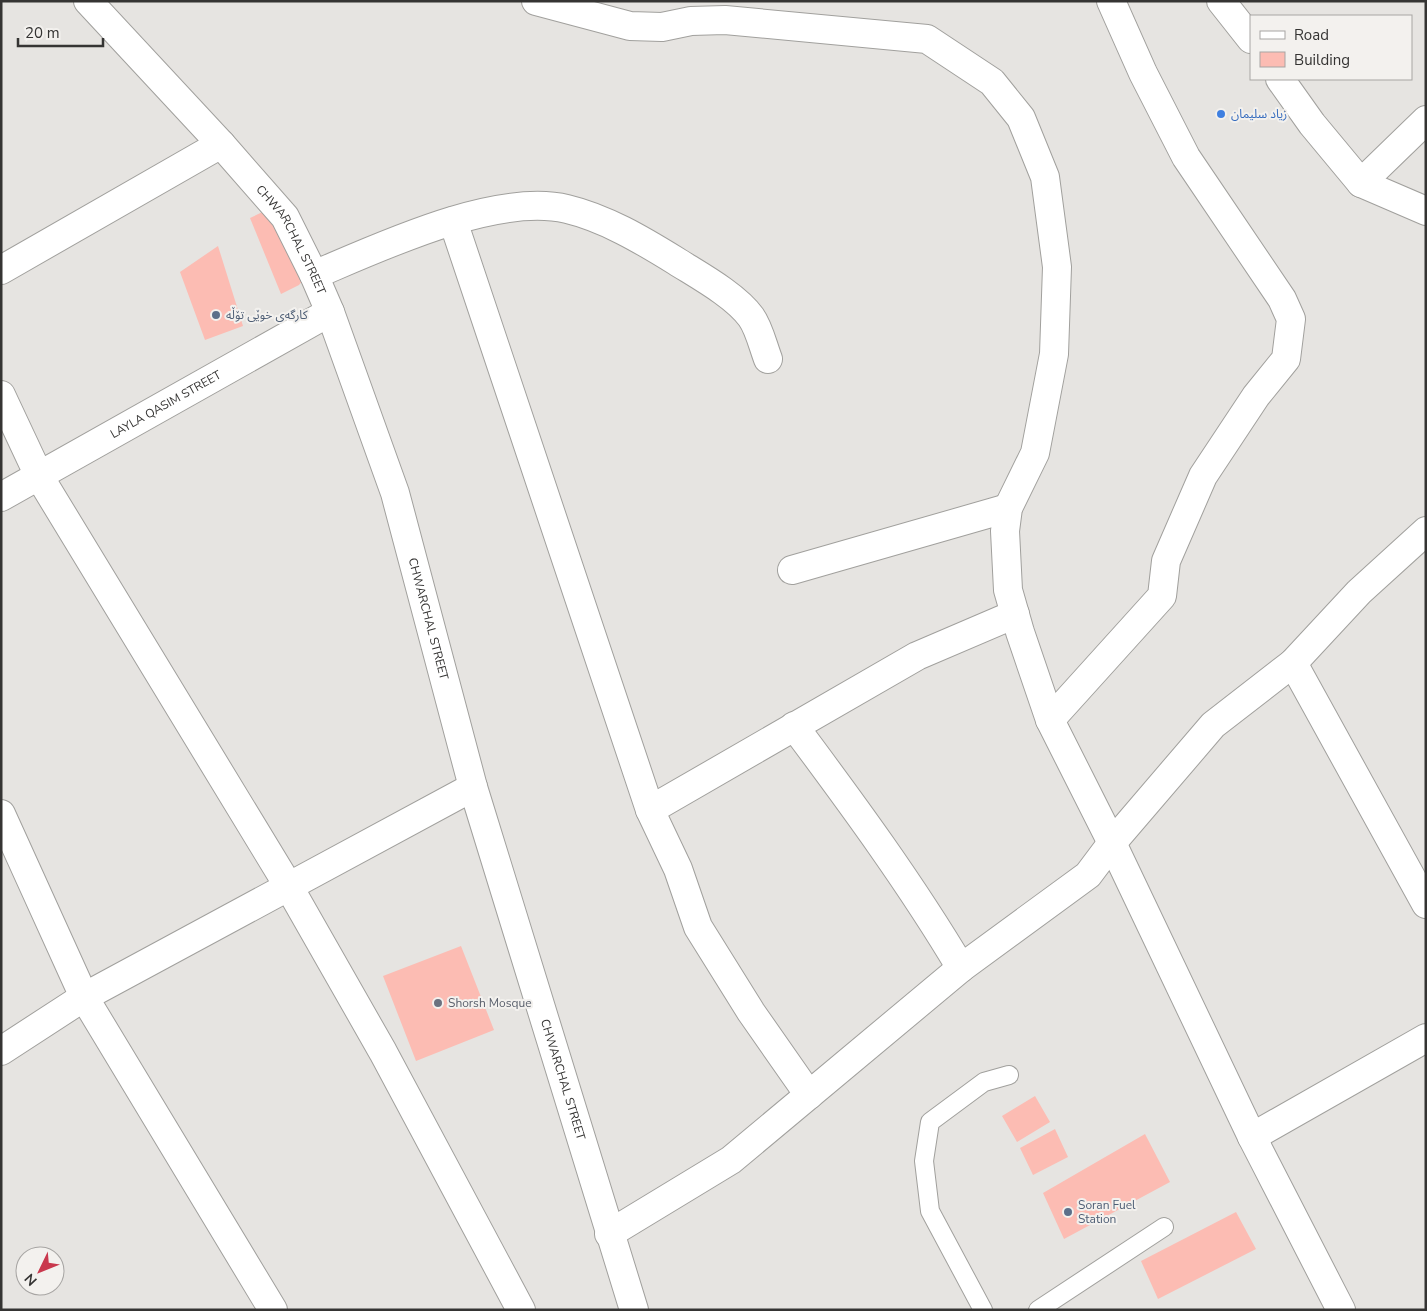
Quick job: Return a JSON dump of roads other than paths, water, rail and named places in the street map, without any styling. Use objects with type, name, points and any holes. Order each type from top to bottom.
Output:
[{"type":"street","name":"CHWARCHAL STREET","points":[[88,1],[285,217],[314,274],[330,312],[395,492],[473,787],[609,1234],[634,1310]]},
{"type":"street","points":[[536,1],[630,26],[662,26],[725,20],[927,40],[992,82],[1021,118],[1045,177],[1057,267],[1054,354],[1036,444],[1034,453],[1008,508],[1006,531],[1008,590],[1050,720],[1112,843],[1252,1137],[1341,1310]]},
{"type":"street","points":[[1050,720],[1162,596],[1166,561],[1203,476],[1256,396],[1286,359],[1291,319],[1282,299],[1186,156],[1143,73],[1111,1]]},
{"type":"street","points":[[1221,1],[1250,38]]},
{"type":"street","points":[[1281,80],[1312,124],[1361,183],[1426,211]]},
{"type":"street","points":[[1361,183],[1426,120]]},
{"type":"street","points":[[1,270],[220,144]]},
{"type":"street","points":[[314,274],[426,229],[519,206],[565,208],[600,219],[665,254],[720,289],[751,317],[768,359]]},
{"type":"street","points":[[453,222],[650,810],[678,868],[698,927],[751,1012],[809,1095]]},
{"type":"street","name":"LAYLA QASIM STREET","points":[[1,497],[330,312]]},
{"type":"street","points":[[1,395],[39,476],[289,887],[383,1052],[521,1310]]},
{"type":"street","points":[[792,570],[1008,508]]},
{"type":"street","points":[[609,1234],[731,1160],[962,968],[1088,875],[1112,843],[1213,725],[1293,663],[1359,592],[1426,531]]},
{"type":"street","points":[[650,810],[916,656],[1015,614]]},
{"type":"street","points":[[1293,663],[1426,904]]},
{"type":"street","points":[[794,726],[882,844],[926,908],[962,968]]},
{"type":"street","points":[[1,1051],[84,997],[473,787]]},
{"type":"street","points":[[1,814],[84,997],[273,1310]]},
{"type":"street","points":[[1252,1137],[1426,1038]]},
{"type":"lane","points":[[982,1310],[930,1211],[924,1161],[930,1122],[984,1082],[1009,1075]]},
{"type":"lane","points":[[1038,1310],[1164,1227]]},
{"type":"place","name":"زياد سليمان","points":[[1221,114]]},
{"type":"place","name":"کارگەی خوێی تۆڵە","points":[[216,315]]},
{"type":"place","name":"Shorsh Mosque","points":[[438,1003]]},
{"type":"place","name":"Soran Fuel Station","points":[[1068,1212]]}]
